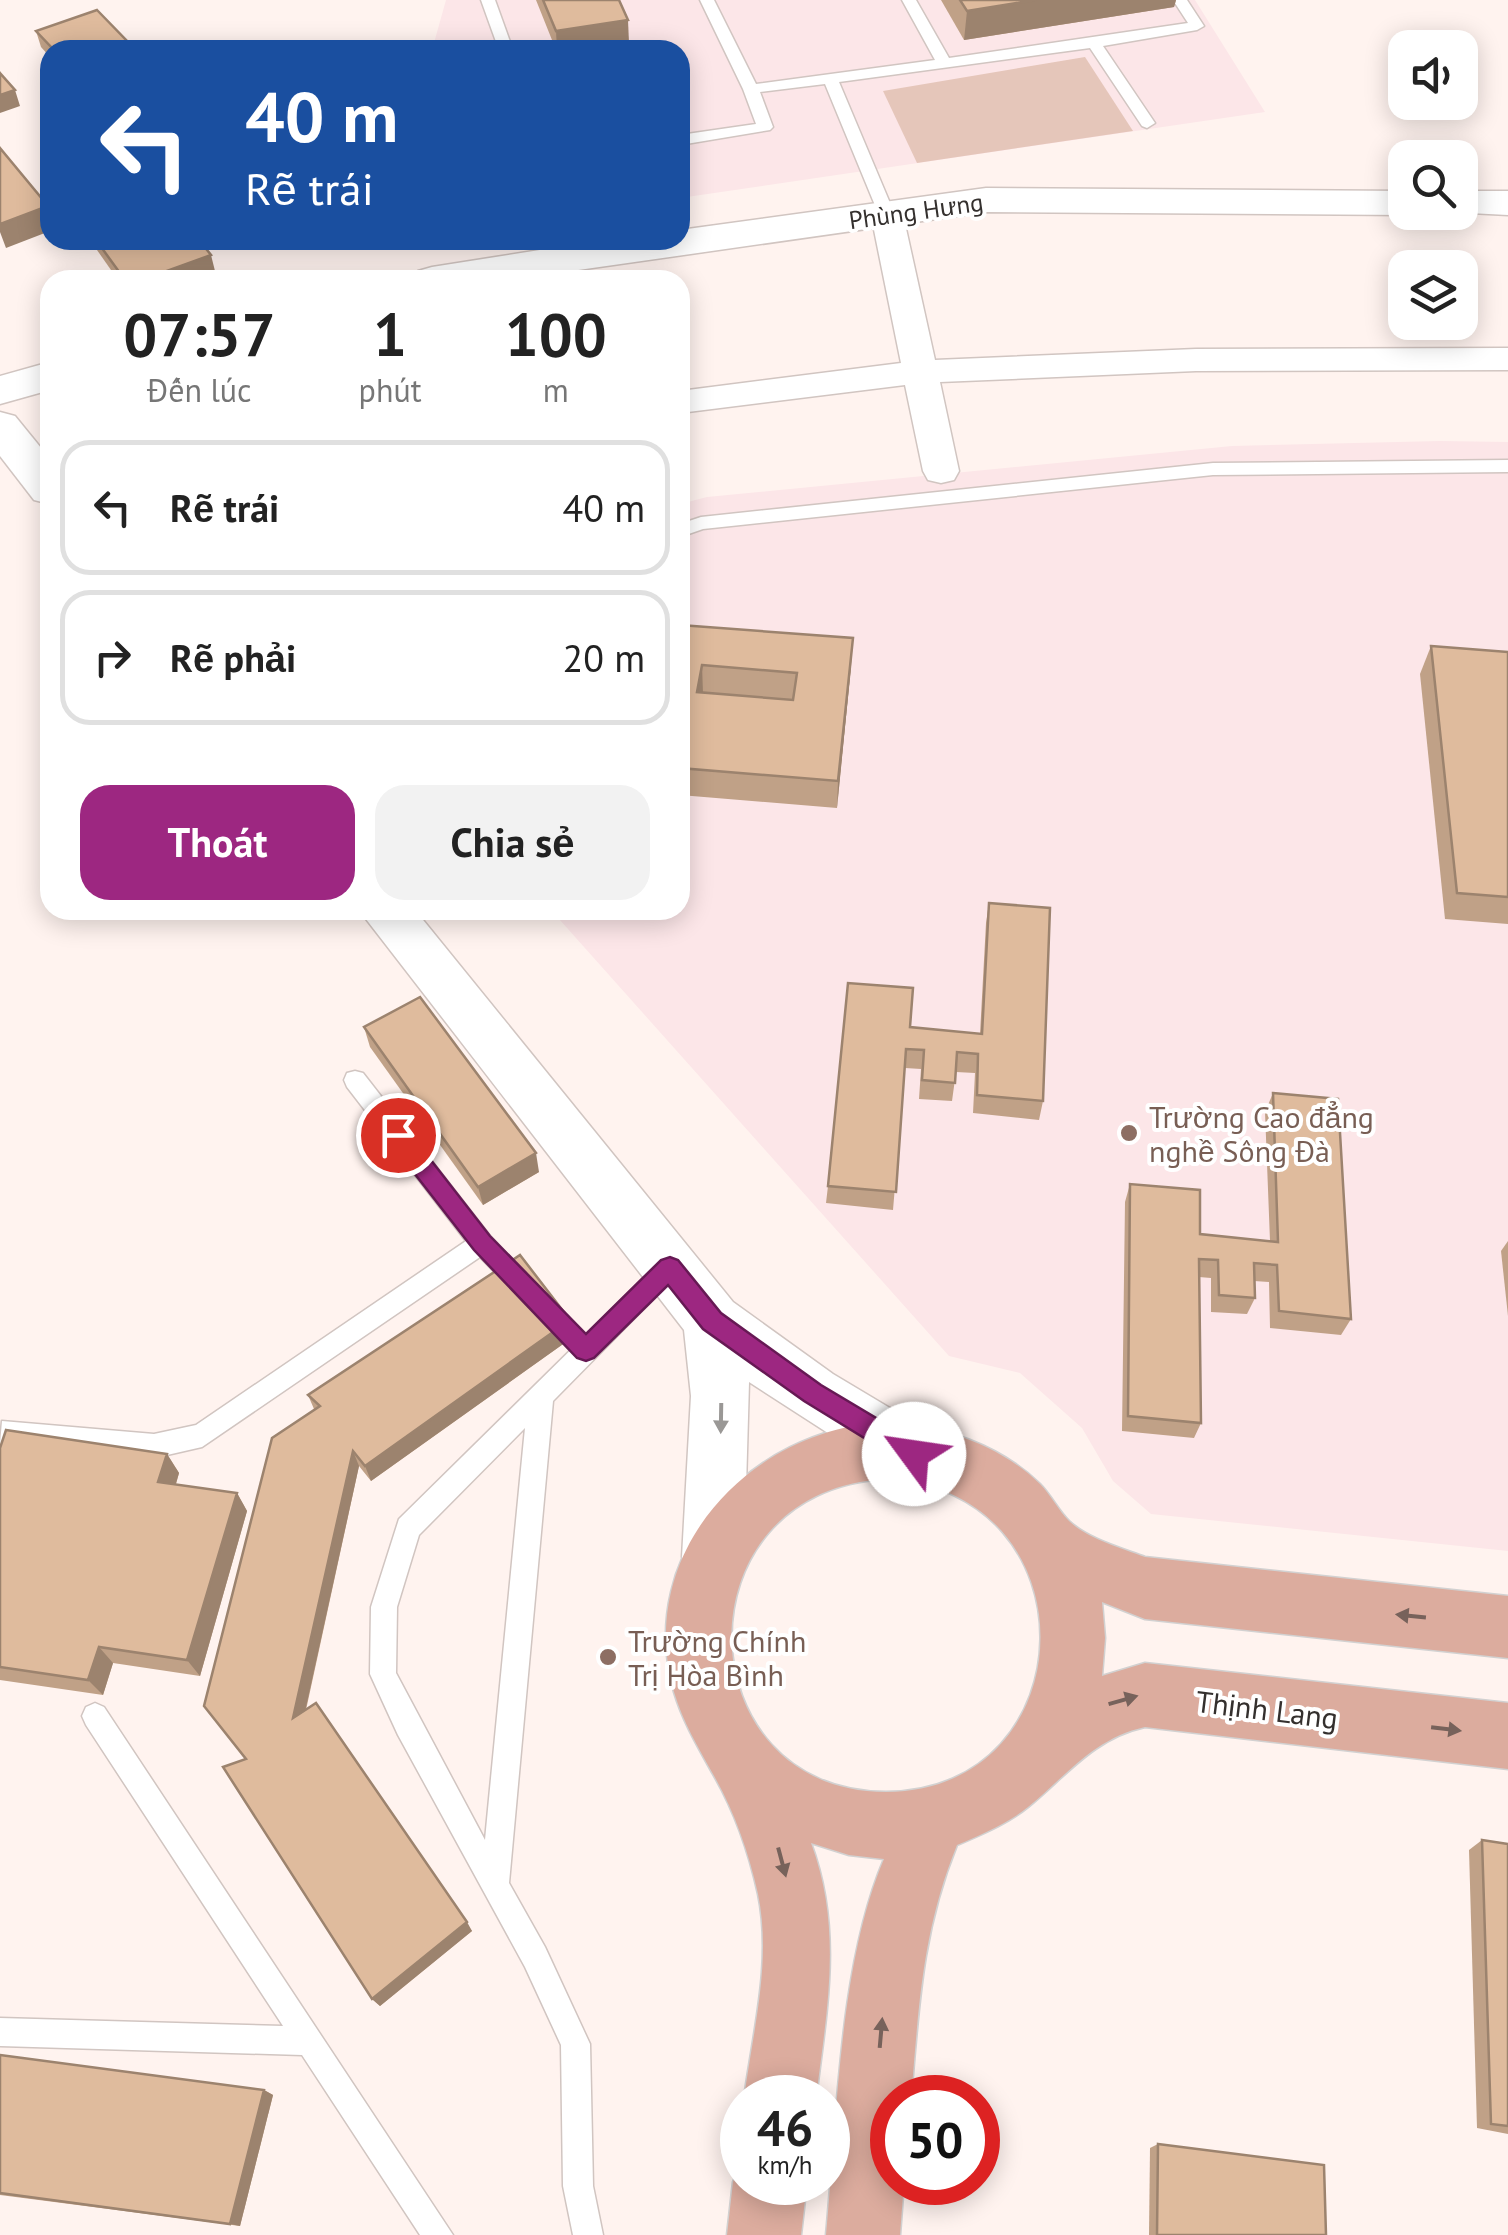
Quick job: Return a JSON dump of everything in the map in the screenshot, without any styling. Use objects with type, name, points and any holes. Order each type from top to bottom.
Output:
[{"type":"main road","points":[[714,1710],[751,1764],[804,1803],[868,1823],[934,1820],[995,1795],[1041,1750],[1066,1700],[1075,1644],[1066,1589],[1042,1539],[1007,1499],[964,1470],[914,1454],[853,1453],[795,1471],[746,1507],[713,1557],[697,1616],[703,1679],[714,1710],[769,1816],[785,1869],[798,1941],[783,2075]]},
{"type":"main road","points":[[1042,1539],[1094,1569],[1146,1588],[1508,1627]]},
{"type":"main road","name":"Thịnh Lang","points":[[1041,1750],[1092,1712],[1118,1700],[1145,1695],[1508,1736]]},
{"type":"main road","points":[[864,2235],[886,1982],[902,1897],[934,1820]]},
{"type":"main road","points":[[764,2235],[767,2205]]},
{"type":"street","name":"Phùng Hưng","points":[[690,236],[887,215],[986,200],[1388,203]]},
{"type":"street","points":[[1478,203],[1508,203]]},
{"type":"street","points":[[887,215],[941,471]]},
{"type":"street","name":"Phùng Hưng","points":[[476,270],[565,250]]},
{"type":"street","points":[[690,400],[791,382],[920,371],[1234,359],[1508,359]]},
{"type":"street","points":[[0,390],[40,379]]},
{"type":"street","points":[[0,426],[40,476]]},
{"type":"street","points":[[393,920],[712,1321],[812,1393],[914,1454]]},
{"type":"street","points":[[712,1321],[721,1396],[713,1557]]},
{"type":"lane","points":[[488,0],[502,40]]},
{"type":"lane","points":[[690,138],[765,126],[752,89],[707,0]]},
{"type":"lane","points":[[910,0],[944,64]]},
{"type":"lane","points":[[752,89],[1094,44],[1197,26],[1180,0]]},
{"type":"lane","points":[[1094,44],[1148,123]]},
{"type":"lane","points":[[830,78],[887,215]]},
{"type":"lane","points":[[690,527],[1213,469],[1508,466]]},
{"type":"lane","points":[[356,1080],[482,1243],[547,1310]]},
{"type":"lane","points":[[2,1433],[154,1446],[202,1435],[482,1243]]},
{"type":"lane","points":[[588,2235],[578,2186],[575,2044],[535,1957],[407,1726],[383,1674],[384,1607],[408,1528],[542,1393],[579,1344],[670,1268]]},
{"type":"lane","points":[[495,1885],[542,1393]]},
{"type":"lane","points":[[95,1716],[438,2235]]},
{"type":"lane","points":[[0,2032],[310,2041]]},
{"type":"shaded area","points":[[446,0],[1195,0],[1265,112],[690,197],[690,40],[435,40]]},
{"type":"shaded area","points":[[1085,57],[1133,131],[917,163],[883,91]]},
{"type":"shaded area","name":"Trường Cao đẳng nghề Sông Đà","points":[[1508,442],[1508,1551],[1151,1514],[1113,1481],[1082,1428],[1020,1373],[949,1356],[560,920],[690,920],[690,501],[1232,446]]},
{"type":"building","points":[[543,0],[619,0],[628,20],[556,31]]},
{"type":"building","points":[[960,0],[1036,0],[967,11]]},
{"type":"building","points":[[97,10],[126,40],[45,40],[36,31]]},
{"type":"building","points":[[0,73],[15,90],[0,95]]},
{"type":"building","points":[[0,148],[40,196],[40,209],[0,224]]},
{"type":"building","points":[[103,250],[207,250],[211,255],[170,270],[118,270]]},
{"type":"building","points":[[690,626],[853,638],[838,781],[690,769]],"holes":[[[702,665],[797,673],[793,700],[697,692]]]},
{"type":"building","points":[[1431,646],[1508,652],[1508,897],[1457,893]]},
{"type":"building","points":[[989,903],[1050,908],[1043,1101],[977,1095],[978,1054],[957,1052],[955,1083],[922,1080],[924,1050],[906,1049],[896,1192],[828,1186],[848,983],[913,988],[910,1027],[982,1034]]},
{"type":"building","points":[[420,997],[536,1153],[478,1187],[364,1027]]},
{"type":"building","points":[[1273,1093],[1338,1099],[1351,1319],[1279,1311],[1277,1265],[1254,1263],[1255,1298],[1219,1295],[1218,1260],[1199,1259],[1201,1423],[1128,1416],[1130,1184],[1200,1190],[1200,1234],[1278,1242]]},
{"type":"building","points":[[520,1255],[570,1320],[365,1466],[353,1451],[293,1718],[316,1703],[467,1922],[372,1999],[223,1767],[246,1759],[204,1706],[272,1438],[320,1406],[308,1395]]},
{"type":"building","points":[[6,1430],[167,1454],[158,1482],[237,1493],[187,1660],[99,1647],[88,1680],[0,1667],[0,1448]]},
{"type":"building","points":[[1482,1840],[1508,1844],[1508,2126],[1491,2124]]},
{"type":"building","points":[[0,2055],[264,2090],[230,2224],[0,2193]]},
{"type":"building","points":[[1158,2144],[1324,2165],[1326,2235],[1157,2235]]},
{"type":"place","name":"Trường Cao đẳng nghề Sông Đà","points":[[1129,1133]]},
{"type":"place","name":"Trường Chính Trị Hòa Bình","points":[[608,1657]]},
{"type":"route","points":[[398,1135],[482,1243],[586,1350],[670,1268],[712,1321],[812,1393],[914,1454]]}]
